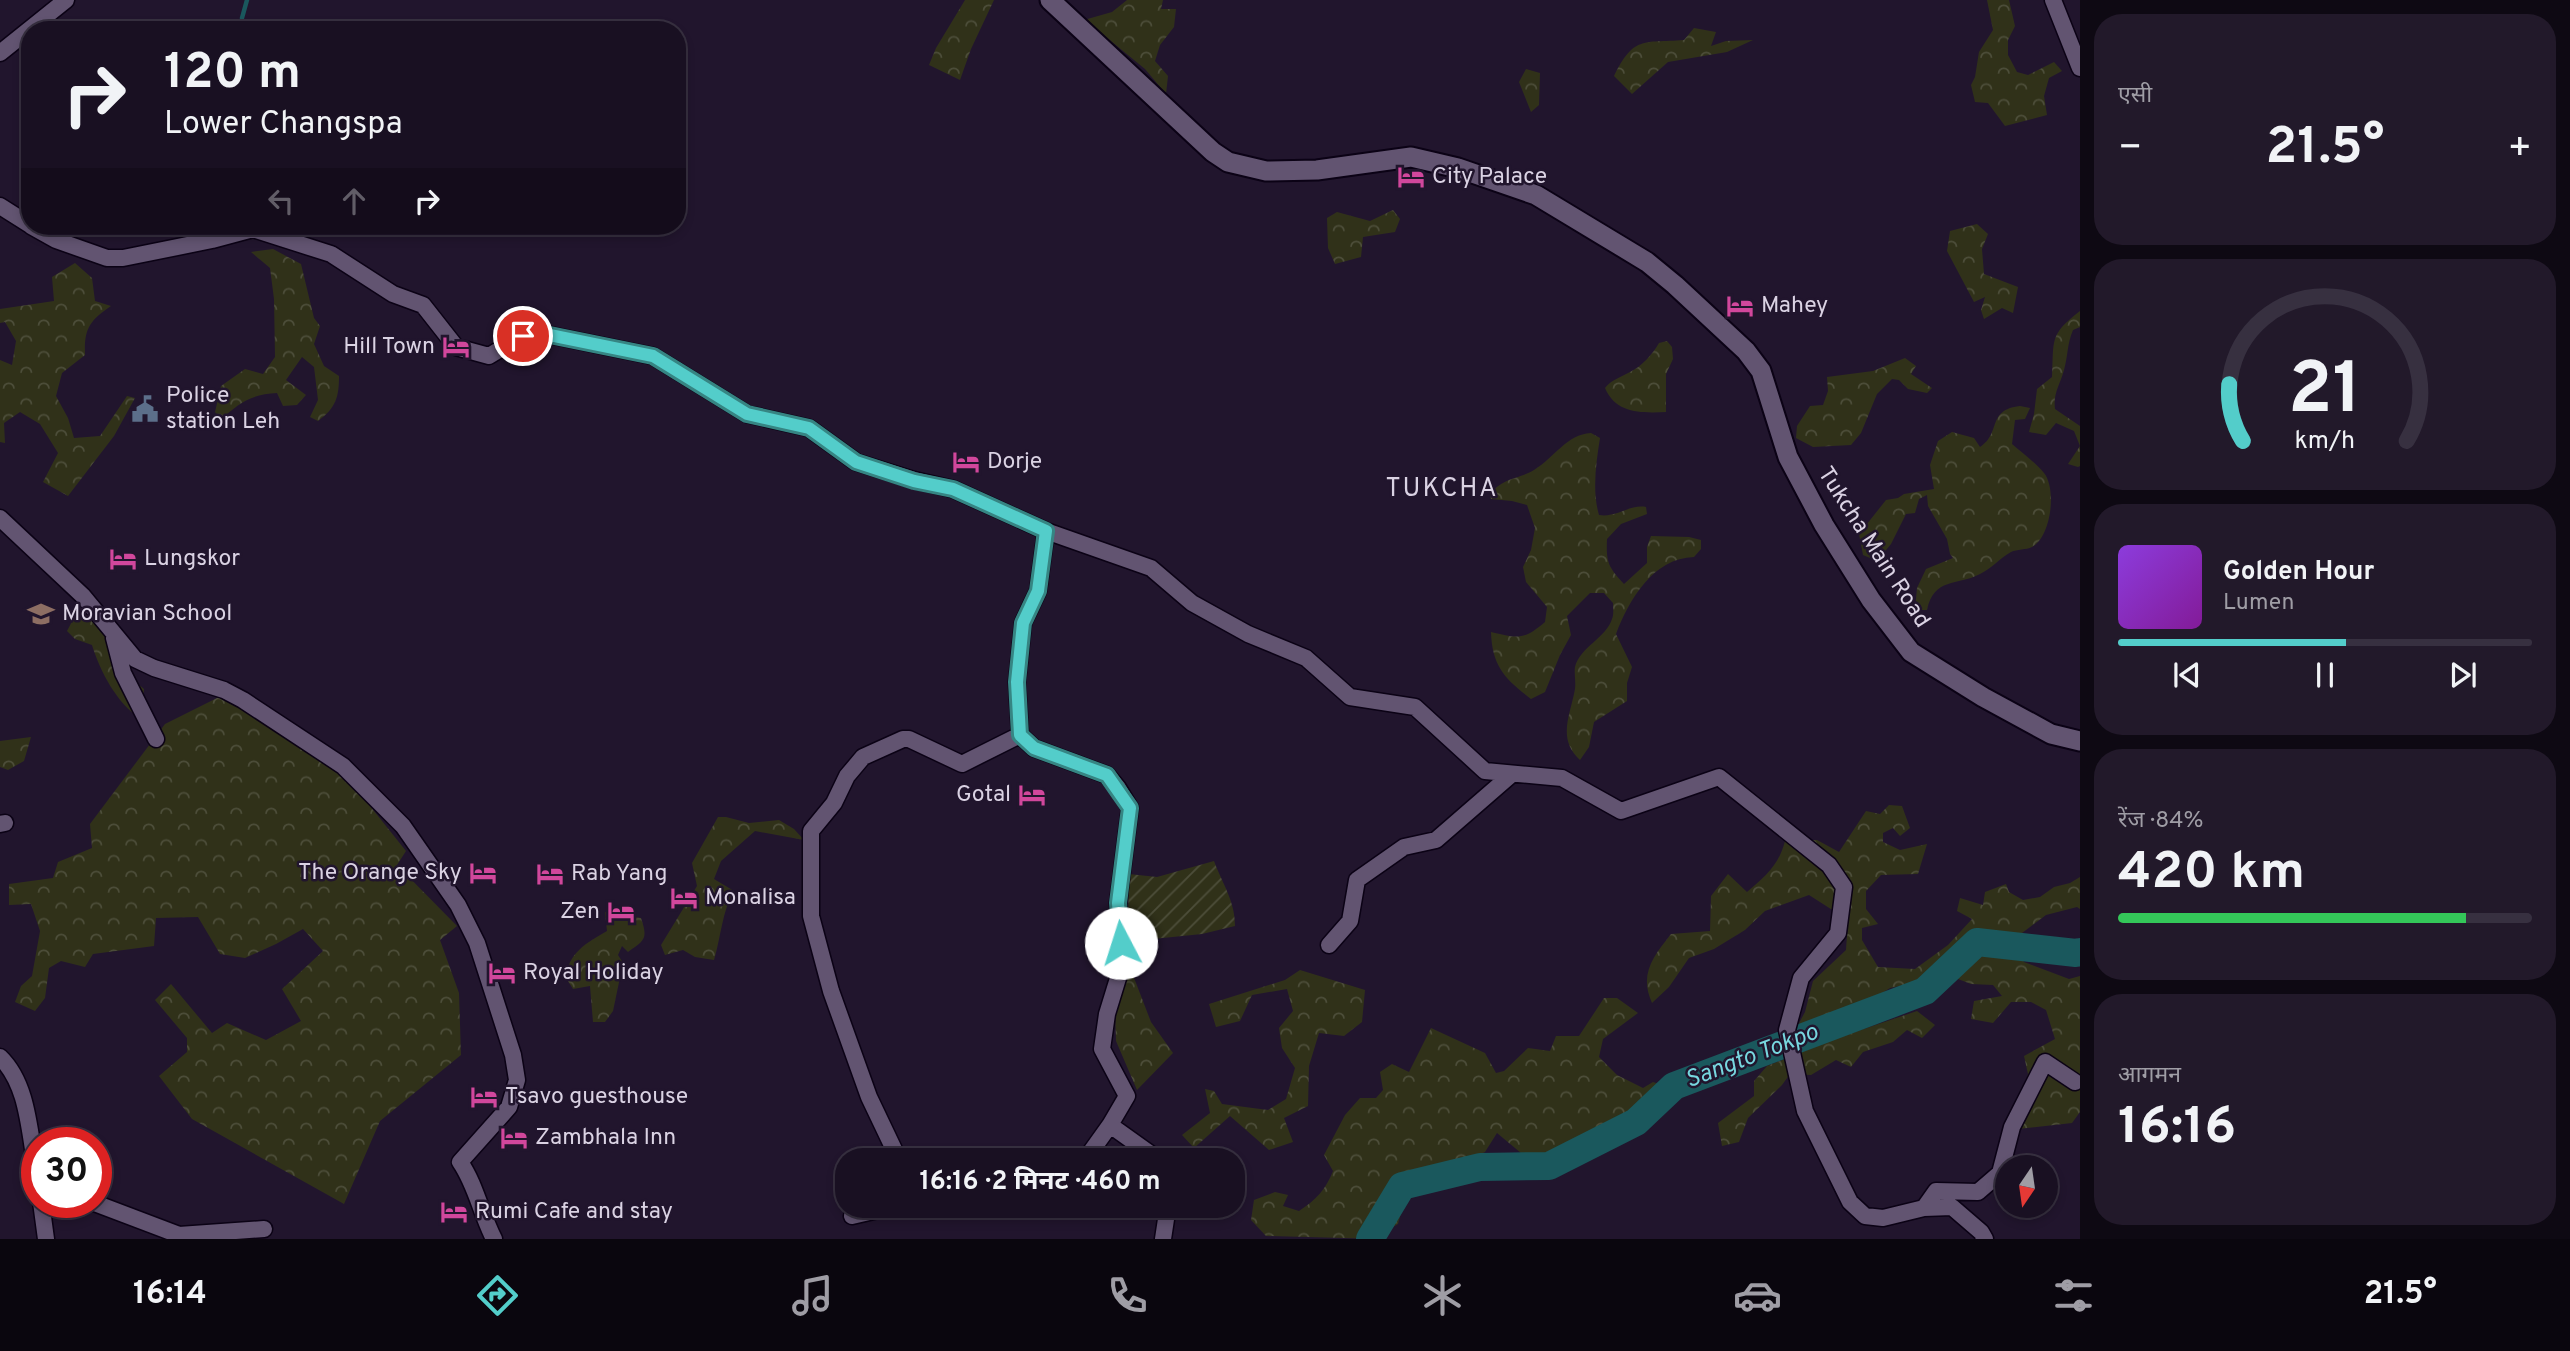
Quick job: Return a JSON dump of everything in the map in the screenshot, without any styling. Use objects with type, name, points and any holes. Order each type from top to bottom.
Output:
[{"type":"street","points":[[40,21],[66,0]]},
{"type":"street","name":"Tukcha Main Road","points":[[1050,0],[1213,152],[1228,162],[1266,171],[1317,170],[1411,157],[1458,168],[1536,195],[1647,262],[1746,351],[1761,371],[1788,457],[1824,525],[1871,600],[1911,652],[1983,697],[2051,734],[2080,741]]},
{"type":"street","points":[[2053,0],[2080,68]]},
{"type":"street","points":[[0,53],[21,36]]},
{"type":"street","points":[[0,206],[21,219]]},
{"type":"street","points":[[48,235],[107,258],[123,258],[226,235]]},
{"type":"street","points":[[272,235],[331,254],[393,294],[423,305],[456,347],[489,356],[530,331],[653,356],[747,414],[809,428],[856,462],[914,481],[953,489],[1046,531],[1151,568],[1192,603],[1248,634],[1306,659],[1350,697],[1415,707],[1485,771],[1562,778],[1621,811],[1719,778],[1829,865],[1844,887],[1838,933],[1801,978],[1787,1030],[1805,1111],[1850,1202],[1865,1216],[1883,1218],[1924,1208],[1952,1208],[1981,1231],[1985,1239]]},
{"type":"street","points":[[0,518],[83,596],[135,659],[243,699],[344,766],[398,820],[458,905],[477,943],[513,1055],[517,1080],[509,1107],[460,1161],[471,1177],[486,1224],[494,1239]]},
{"type":"street","points":[[1046,531],[1038,591],[1023,623],[1017,682],[1020,735],[1034,748],[1107,775],[1130,808],[1118,903],[1123,962],[1107,1014],[1101,1049],[1127,1096],[1094,1148]]},
{"type":"street","points":[[113,632],[122,673],[156,739]]},
{"type":"street","points":[[893,1148],[869,1097],[831,991],[811,916],[811,831],[834,803],[847,776],[863,757],[903,739],[962,764],[1020,735]]},
{"type":"street","points":[[1329,945],[1350,921],[1357,880],[1405,847],[1436,840],[1512,774]]},
{"type":"street","points":[[0,1056],[9,1065],[20,1087],[28,1127]]},
{"type":"street","points":[[1924,1208],[1937,1191],[1978,1192],[2000,1173],[2012,1127],[2045,1062],[2075,1082]]},
{"type":"street","points":[[1110,1125],[1142,1148]]},
{"type":"street","points":[[112,1210],[179,1235],[264,1229]]},
{"type":"street","points":[[43,1218],[46,1239]]},
{"type":"street","points":[[1163,1239],[1166,1218]]},
{"type":"green space","points":[[965,0],[994,0],[960,80],[929,65],[936,48]]},
{"type":"green space","points":[[1127,0],[1163,0],[1161,9],[1176,9],[1174,27],[1160,45],[1155,61],[1168,76],[1166,94],[1145,69],[1095,28],[1086,25],[1084,20],[1112,12]]},
{"type":"green space","points":[[1987,0],[2009,0],[2015,26],[2008,40],[2008,55],[2017,72],[2028,75],[2054,62],[2062,71],[2049,78],[2044,96],[2047,115],[2005,126],[1988,103],[1975,102],[1971,85],[1979,52],[1993,30]]},
{"type":"green space","points":[[1694,28],[1716,32],[1711,46],[1726,41],[1753,40],[1727,52],[1668,62],[1632,94],[1614,76],[1627,54],[1634,48],[1649,42],[1684,40]]},
{"type":"green space","points":[[1526,69],[1540,73],[1539,105],[1531,112],[1519,82]]},
{"type":"green space","points":[[1393,210],[1400,219],[1395,232],[1363,237],[1361,257],[1335,264],[1328,248],[1327,218],[1337,212],[1370,221]]},
{"type":"green space","points":[[1977,224],[1988,234],[1982,249],[1984,274],[2018,287],[2013,313],[2002,308],[1984,319],[1981,310],[1985,297],[1974,302],[1947,251],[1950,231]]},
{"type":"green space","points":[[273,249],[301,264],[314,318],[320,326],[314,344],[324,366],[339,376],[337,396],[333,407],[318,421],[310,417],[318,400],[314,367],[302,357],[286,380],[306,395],[297,405],[283,406],[277,393],[260,395],[240,404],[221,420],[215,412],[221,386],[245,369],[263,374],[275,357],[274,299],[270,268],[251,252]]},
{"type":"green space","points":[[75,263],[92,278],[95,301],[111,306],[89,326],[85,355],[62,373],[56,396],[68,418],[74,438],[100,436],[127,396],[135,398],[114,436],[68,496],[43,482],[58,453],[40,424],[20,412],[4,423],[5,443],[0,442],[0,360],[12,365],[16,341],[5,322],[0,323],[0,309],[54,301],[52,277]]},
{"type":"green space","points":[[2080,311],[2080,327],[2073,330],[2071,335],[2056,394],[2055,409],[2080,426],[2080,446],[2074,431],[2056,423],[2046,435],[2029,432],[2037,389],[2052,377],[2055,339],[2063,326]]},
{"type":"green space","points":[[1667,341],[1672,347],[1673,359],[1666,374],[1666,412],[1639,412],[1616,403],[1605,388],[1639,367],[1659,343]]},
{"type":"green space","points":[[1905,358],[1916,366],[1911,374],[1932,388],[1927,393],[1908,389],[1899,380],[1892,379],[1877,394],[1861,433],[1851,445],[1813,447],[1796,438],[1797,426],[1810,406],[1823,405],[1828,391],[1827,377],[1873,371]]},
{"type":"green space","points":[[2020,406],[2030,408],[2025,419],[2015,420],[2012,444],[2044,473],[2048,480],[2051,501],[2044,533],[2032,547],[2011,552],[1980,574],[1941,587],[1930,599],[1927,610],[1915,610],[1917,588],[1926,569],[1953,558],[1947,539],[1928,506],[1927,495],[1919,499],[1915,513],[1906,514],[1891,544],[1877,561],[1863,555],[1859,534],[1886,500],[1934,489],[1930,465],[1938,441],[1952,432],[1974,438],[1980,447],[1991,435],[2002,412]]},
{"type":"green space","points":[[1591,433],[1600,438],[1595,487],[1599,515],[1646,507],[1647,514],[1621,524],[1607,539],[1609,564],[1624,584],[1647,563],[1647,547],[1651,536],[1701,540],[1701,549],[1694,557],[1679,559],[1655,573],[1644,583],[1628,608],[1616,634],[1632,667],[1627,683],[1627,701],[1594,722],[1589,747],[1580,760],[1573,752],[1567,735],[1575,689],[1575,667],[1582,654],[1609,626],[1613,603],[1604,593],[1590,593],[1567,616],[1571,635],[1545,692],[1531,699],[1514,685],[1497,663],[1491,632],[1525,635],[1545,622],[1547,607],[1526,582],[1523,567],[1531,550],[1535,528],[1527,505],[1491,499],[1490,494],[1506,482],[1534,470],[1568,442],[1582,434]]},
{"type":"green space","points":[[2080,446],[2080,466],[2068,464]]},
{"type":"green space","points":[[82,608],[97,616],[129,664],[127,675],[144,689],[141,719],[124,705],[110,686],[92,645],[75,639],[67,631]]},
{"type":"green space","points":[[221,696],[346,776],[406,851],[397,865],[457,926],[440,940],[459,993],[461,1055],[380,1121],[344,1204],[192,1119],[159,1076],[187,1052],[187,1038],[155,1000],[171,984],[212,1033],[227,1023],[266,1040],[301,1021],[282,989],[323,951],[303,929],[245,958],[220,954],[198,917],[156,918],[154,946],[93,954],[85,967],[61,961],[49,968],[45,998],[35,1011],[15,1002],[21,986],[32,976],[40,931],[31,904],[9,905],[9,884],[53,878],[58,862],[92,848],[90,824],[165,724]]},
{"type":"green space","points":[[31,737],[24,761],[8,770],[0,767],[0,741]]},
{"type":"green space","points":[[1889,805],[1902,806],[1910,828],[1900,836],[1893,828],[1883,833],[1883,842],[1900,850],[1927,844],[1918,874],[1881,875],[1866,891],[1866,909],[1878,924],[1862,928],[1862,940],[1878,967],[1915,969],[1948,945],[1972,919],[1957,911],[1960,898],[1983,905],[1985,892],[2006,884],[2009,892],[2023,900],[2040,897],[2054,887],[2080,877],[2080,909],[2077,907],[2046,915],[2018,936],[2019,954],[2024,962],[2069,979],[2080,976],[2080,1112],[2072,1123],[2018,1129],[2017,1114],[2028,1074],[2024,1056],[2055,1039],[2046,1010],[2031,1002],[2011,1002],[1993,1023],[1971,1019],[1974,1001],[2002,996],[1993,985],[1971,984],[1937,971],[1919,982],[1890,988],[1871,1000],[1798,1025],[1805,1012],[1813,981],[1846,950],[1848,920],[1809,895],[1765,911],[1745,930],[1714,949],[1689,958],[1669,987],[1652,1003],[1647,983],[1654,958],[1671,934],[1710,931],[1711,896],[1728,874],[1747,892],[1775,864],[1785,841],[1817,840],[1839,852],[1866,811],[1880,814]]},
{"type":"green space","points":[[718,817],[749,823],[779,820],[794,829],[804,840],[755,831],[721,861],[714,879],[734,891],[724,916],[714,960],[695,957],[683,950],[665,955],[661,945],[697,886],[692,863]]},
{"type":"green space","points":[[1214,861],[1231,901],[1235,926],[1202,934],[1153,939],[1132,959],[1128,920],[1129,874],[1157,877]]},
{"type":"green space","points":[[605,912],[641,918],[644,938],[628,952],[622,946],[618,955],[623,963],[613,1011],[605,1022],[593,1022],[590,986],[573,989],[566,978],[574,955],[607,931]]},
{"type":"green space","points":[[1131,970],[1151,1022],[1173,1053],[1137,1090],[1116,1041],[1115,1010]]},
{"type":"green space","points":[[1300,970],[1365,990],[1362,1022],[1344,1036],[1319,1033],[1309,1066],[1308,1106],[1284,1118],[1293,1142],[1269,1150],[1230,1116],[1194,1148],[1182,1135],[1210,1113],[1205,1089],[1214,1091],[1222,1104],[1268,1110],[1286,1099],[1295,1068],[1282,1048],[1279,1028],[1293,1011],[1287,989],[1252,995],[1240,1021],[1216,1027],[1209,1004],[1285,980]]},
{"type":"green space","points":[[1604,998],[1617,998],[1638,1013],[1603,1039],[1599,1057],[1617,1075],[1643,1088],[1653,1082],[1659,1084],[1636,1114],[1555,1157],[1521,1153],[1497,1133],[1485,1152],[1463,1163],[1414,1171],[1392,1181],[1405,1198],[1398,1224],[1383,1233],[1380,1239],[1266,1236],[1251,1220],[1254,1200],[1275,1192],[1288,1195],[1283,1206],[1299,1211],[1320,1194],[1333,1171],[1324,1155],[1345,1115],[1360,1098],[1376,1098],[1383,1090],[1380,1072],[1392,1064],[1409,1072],[1431,1028],[1485,1053],[1496,1073],[1504,1071],[1528,1048],[1550,1051],[1556,1036],[1579,1036]]},
{"type":"green space","points":[[1917,1011],[1935,1025],[1922,1038],[1907,1030],[1893,1042],[1863,1052],[1851,1067],[1836,1060],[1811,1075],[1790,1074],[1748,1118],[1739,1142],[1722,1146],[1718,1123],[1754,1096],[1754,1081],[1767,1066]]},
{"type":"waterway","points":[[242,18],[247,0]]},
{"type":"waterway","name":"Sangto Tokpo","points":[[1370,1239],[1402,1186],[1480,1167],[1549,1166],[1636,1122],[1674,1086],[1925,991],[1977,942],[2080,952]]},
{"type":"place","name":"City Palace","points":[[1411,177]]},
{"type":"place","name":"Mahey","points":[[1740,306]]},
{"type":"place","name":"Hill Town","points":[[456,347]]},
{"type":"place","name":"Police station Leh","points":[[145,409]]},
{"type":"place","name":"Dorje","points":[[966,462]]},
{"type":"place","name":"Lungskor","points":[[123,559]]},
{"type":"place","name":"Moravian School","points":[[41,614]]},
{"type":"place","name":"Gotal","points":[[1032,795]]},
{"type":"place","name":"The Orange Sky","points":[[483,873]]},
{"type":"place","name":"Rab Yang","points":[[550,874]]},
{"type":"place","name":"Monalisa","points":[[684,898]]},
{"type":"place","name":"Zen","points":[[621,912]]},
{"type":"place","name":"Royal Holiday","points":[[502,973]]},
{"type":"place","name":"Tsavo guesthouse","points":[[484,1097]]},
{"type":"place","name":"Zambhala Inn","points":[[514,1138]]},
{"type":"place","name":"Rumi Cafe and stay","points":[[454,1212]]},
{"type":"district","name":"TUKCHA","points":[[1442,489]]},
{"type":"route","points":[[523,336],[530,331],[653,356],[747,414],[809,428],[856,462],[914,481],[953,489],[1046,531],[1038,591],[1023,623],[1017,682],[1020,735],[1034,748],[1107,775],[1130,808],[1118,903],[1121,943]]}]
